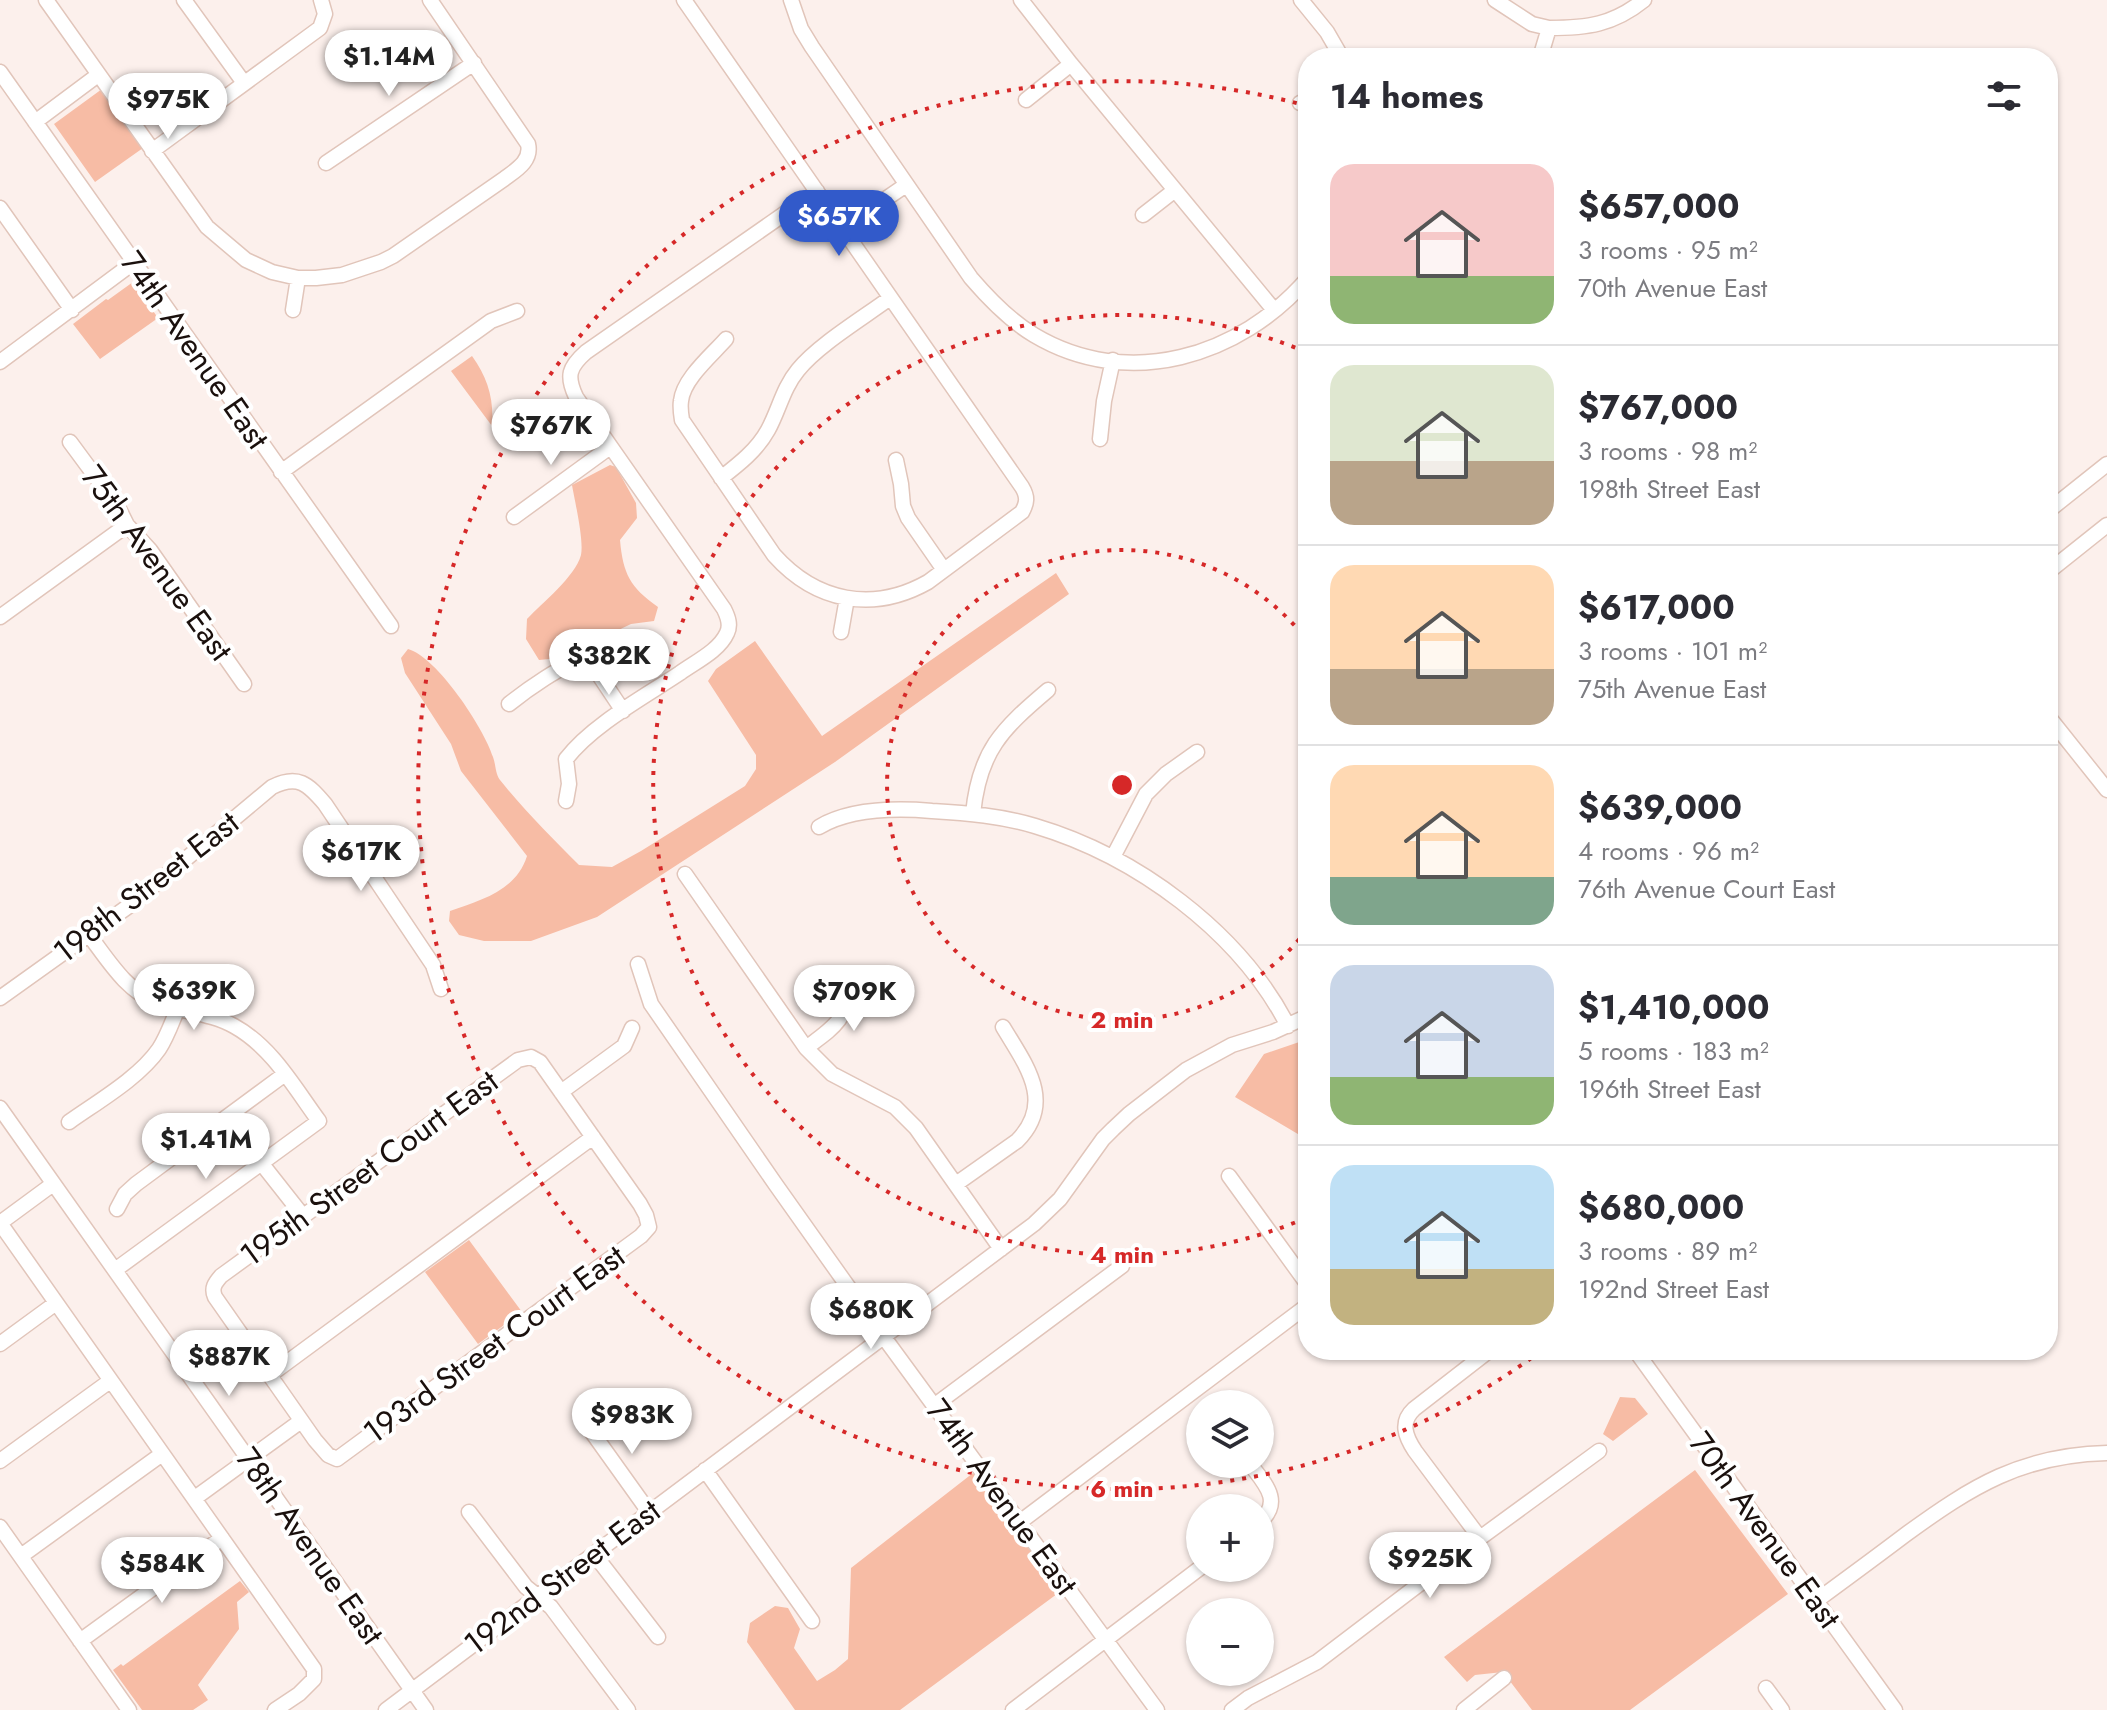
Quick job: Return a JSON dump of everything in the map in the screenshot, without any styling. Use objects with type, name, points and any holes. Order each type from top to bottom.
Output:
[{"type":"street","points":[[46,0],[207,227],[246,260],[272,272],[298,278],[342,275],[393,256],[521,166],[530,151],[430,0]]},
{"type":"street","points":[[184,0],[244,83]]},
{"type":"street","points":[[684,0],[1022,487],[1027,503],[1022,512],[912,591],[879,599],[847,598],[815,589],[774,555],[682,420],[681,398],[690,379],[726,339]]},
{"type":"street","points":[[791,0],[801,29],[812,47],[971,278],[987,297],[1032,334],[1062,349],[1090,357],[1148,363],[1191,355],[1231,339],[1256,325],[1298,287]]},
{"type":"street","points":[[1021,0],[1274,310]]},
{"type":"street","points":[[1301,0],[1336,48]]},
{"type":"street","points":[[1495,0],[1532,24],[1549,28],[1593,26],[1625,14],[1644,0]]},
{"type":"street","points":[[152,151],[320,28],[323,7]]},
{"type":"street","points":[[1543,48],[1549,28]]},
{"type":"street","points":[[326,163],[474,63]]},
{"type":"street","points":[[1026,100],[1071,64]]},
{"type":"street","name":"74th Avenue East","points":[[0,72],[391,626]]},
{"type":"street","points":[[35,122],[98,75]]},
{"type":"street","points":[[842,229],[906,185]]},
{"type":"street","points":[[1143,215],[1175,190]]},
{"type":"street","points":[[566,801],[569,784],[566,759],[582,740],[710,652],[725,637],[729,625],[724,609],[576,397],[569,373],[586,352],[817,191]]},
{"type":"street","points":[[0,208],[72,310]]},
{"type":"street","points":[[0,362],[133,263]]},
{"type":"street","points":[[293,310],[298,278]]},
{"type":"street","points":[[721,478],[742,462],[762,439],[784,391],[801,366],[890,298]]},
{"type":"street","points":[[281,472],[491,321],[517,311]]},
{"type":"street","points":[[1100,439],[1113,360]]},
{"type":"street","name":"75th Avenue East","points":[[70,442],[244,684]]},
{"type":"street","points":[[514,517],[610,447]]},
{"type":"street","points":[[896,460],[903,506],[908,518],[944,570]]},
{"type":"street","points":[[2058,503],[2107,464]]},
{"type":"street","points":[[0,617],[127,525]]},
{"type":"street","points":[[2058,564],[2107,525]]},
{"type":"street","points":[[841,632],[847,598]]},
{"type":"street","points":[[509,704],[562,669],[588,662],[623,711]]},
{"type":"street","points":[[973,814],[977,785],[994,745],[1013,720],[1048,690]]},
{"type":"street","points":[[2058,729],[2107,790]]},
{"type":"street","points":[[1113,857],[1146,794],[1166,774],[1197,752]]},
{"type":"street","name":"198th Street East","points":[[0,998],[133,903],[272,787],[285,781],[304,783],[325,804],[433,965],[441,989]]},
{"type":"street","points":[[819,827],[834,818],[912,809],[973,814],[1032,825],[1067,836],[1113,857],[1164,888],[1206,922],[1248,966],[1281,1011],[1288,1026]]},
{"type":"street","points":[[685,874],[806,1048],[832,1074],[880,1098],[906,1117],[1001,1249]]},
{"type":"street","points":[[89,935],[115,970],[140,994],[157,1003],[232,1024],[254,1038],[319,1121],[115,1270]]},
{"type":"street","name":"74th Avenue East","points":[[638,964],[651,1004],[883,1336],[1157,1710]]},
{"type":"street","points":[[806,1048],[834,1027],[843,1016],[851,985]]},
{"type":"street","points":[[69,1122],[143,1067],[166,1038],[178,1008]]},
{"type":"street","name":"192nd Street East","points":[[386,1710],[1034,1224],[1060,1199],[1103,1139],[1129,1114],[1186,1070],[1232,1045],[1298,1021]]},
{"type":"street","points":[[956,1184],[1017,1141],[1034,1114],[1036,1088],[1003,1027]]},
{"type":"street","points":[[195,1498],[301,1421],[270,1375],[593,1137],[561,1092],[624,1046],[632,1028]]},
{"type":"street","name":"195th Street Court East","points":[[270,1375],[215,1297],[213,1287],[221,1276],[518,1060],[531,1057],[540,1062],[561,1092]]},
{"type":"street","points":[[117,1209],[125,1194],[136,1184],[285,1074]]},
{"type":"street","name":"78th Avenue East","points":[[0,1108],[426,1710]]},
{"type":"street","name":"193rd Street Court East","points":[[301,1421],[323,1451],[337,1459],[641,1236],[649,1227],[646,1215],[593,1137]]},
{"type":"street","points":[[262,1164],[303,1216]]},
{"type":"street","points":[[1229,1176],[1298,1271]]},
{"type":"street","points":[[53,1184],[0,1223],[308,1658],[314,1669],[314,1679],[299,1694],[275,1710]]},
{"type":"street","points":[[935,1405],[1122,1266]]},
{"type":"street","points":[[0,1344],[56,1303]]},
{"type":"street","points":[[1197,1390],[1298,1313]]},
{"type":"street","points":[[1477,1360],[1414,1409],[1406,1420],[1404,1430],[1409,1442],[1480,1538]]},
{"type":"street","name":"70th Avenue East","points":[[1642,1360],[1895,1710]]},
{"type":"street","points":[[0,1461],[110,1381]]},
{"type":"street","points":[[1020,1522],[1186,1398]]},
{"type":"street","points":[[584,1421],[649,1512]]},
{"type":"street","points":[[1232,1710],[1248,1698],[1317,1662],[1599,1451]]},
{"type":"street","points":[[1816,1601],[1979,1484],[2035,1463],[2073,1455],[2107,1453]]},
{"type":"street","points":[[21,1556],[162,1454]]},
{"type":"street","points":[[705,1470],[812,1621]]},
{"type":"street","points":[[469,1512],[526,1587],[551,1607],[628,1710]]},
{"type":"street","points":[[0,1527],[129,1710]]},
{"type":"street","points":[[80,1641],[222,1538]]},
{"type":"street","points":[[594,1554],[658,1637]]},
{"type":"street","points":[[1013,1710],[1186,1579]]},
{"type":"street","points":[[1464,1710],[1504,1678]]},
{"type":"street","points":[[1766,1688],[1782,1710]]},
{"type":"shaded area","points":[[102,89],[143,148],[95,182],[54,124]]},
{"type":"shaded area","points":[[133,282],[158,318],[100,359],[73,324]]},
{"type":"shaded area","points":[[472,356],[489,389],[492,426],[451,371]]},
{"type":"shaded area","points":[[610,465],[616,467],[636,503],[637,518],[620,540],[621,552],[634,586],[658,607],[654,621],[631,624],[560,658],[539,660],[526,639],[527,619],[565,581],[581,555],[572,485]]},
{"type":"shaded area","points":[[1056,573],[1069,594],[835,762],[597,917],[531,941],[484,941],[459,935],[449,921],[450,911],[506,886],[522,868],[527,856],[461,771],[451,744],[405,673],[401,658],[408,649],[432,665],[458,695],[488,744],[500,780],[538,824],[579,865],[612,867],[745,786],[756,769],[756,755],[708,681],[716,669],[755,641],[822,736]]},
{"type":"shaded area","points":[[1298,1042],[1298,1134],[1235,1097],[1264,1054]]},
{"type":"shaded area","points":[[469,1240],[522,1312],[478,1344],[425,1272]]},
{"type":"shaded area","points":[[1620,1397],[1635,1398],[1648,1414],[1613,1441],[1603,1434]]},
{"type":"shaded area","points":[[1695,1470],[1788,1594],[1630,1710],[1532,1710],[1503,1672],[1475,1675],[1467,1682],[1444,1657]]},
{"type":"shaded area","points":[[973,1473],[1061,1591],[900,1710],[795,1710],[747,1642],[750,1623],[775,1606],[788,1608],[800,1629],[794,1648],[817,1681],[835,1670],[848,1659],[851,1568]]},
{"type":"shaded area","points":[[240,1581],[249,1592],[237,1602],[239,1629],[198,1685],[208,1700],[193,1710],[142,1710],[113,1670],[121,1664],[123,1666]]}]
